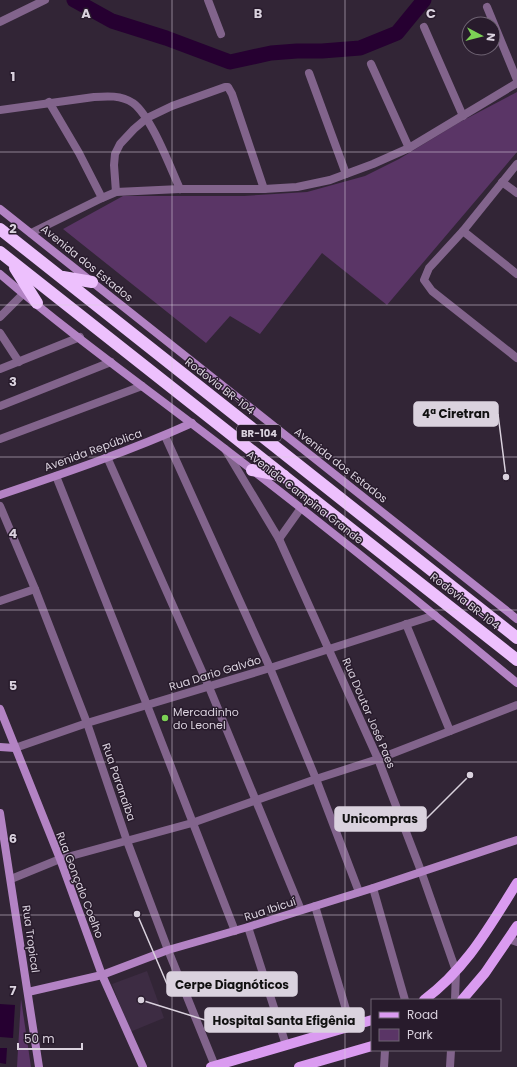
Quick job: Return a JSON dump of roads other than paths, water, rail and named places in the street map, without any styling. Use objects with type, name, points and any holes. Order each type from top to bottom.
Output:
[{"type":"highway","name":"Rodovia BR-104","points":[[0,229],[517,638]]},
{"type":"highway","name":"Rodovia BR-104","points":[[0,252],[517,660]]},
{"type":"highway","points":[[10,260],[37,303]]},
{"type":"highway","points":[[62,277],[92,282]]},
{"type":"highway","points":[[252,470],[286,477]]},
{"type":"main road","points":[[425,999],[435,992],[475,950],[517,883]]},
{"type":"main road","points":[[463,999],[513,941],[517,926]]},
{"type":"main road","points":[[213,1066],[371,1020]]},
{"type":"main road","points":[[299,1067],[371,1046]]},
{"type":"street","points":[[0,22],[45,0]]},
{"type":"street","points":[[208,0],[221,34]]},
{"type":"street","points":[[487,7],[517,80]]},
{"type":"street","points":[[424,27],[463,116]]},
{"type":"street","points":[[371,64],[409,148]]},
{"type":"street","points":[[309,73],[346,174]]},
{"type":"street","points":[[31,233],[116,192],[180,189],[297,188],[316,184],[346,174],[409,148],[517,83]]},
{"type":"street","points":[[116,192],[114,165],[115,154],[120,144],[147,118],[172,106],[221,88],[228,87],[232,94],[264,189]]},
{"type":"street","points":[[0,110],[49,102],[107,96],[121,98],[133,103],[147,118],[180,189]]},
{"type":"street","points":[[49,102],[80,153],[102,198]]},
{"type":"street","points":[[517,164],[463,231],[429,268],[424,280],[432,290],[517,358]]},
{"type":"street","points":[[502,182],[517,193]]},
{"type":"street","name":"Avenida dos Estados","points":[[0,209],[517,619]]},
{"type":"street","points":[[463,231],[517,274]]},
{"type":"street","name":"Avenida Campina Grande","points":[[0,274],[23,294],[37,303],[111,362],[225,448],[301,508],[435,615],[517,683]]},
{"type":"street","points":[[0,317],[23,294]]},
{"type":"street","points":[[0,333],[19,362]]},
{"type":"street","points":[[0,369],[80,337]]},
{"type":"street","points":[[0,406],[111,362]]},
{"type":"street","points":[[0,439],[142,386]]},
{"type":"street","name":"Avenida República","points":[[0,495],[164,436],[192,423]]},
{"type":"street","points":[[164,436],[270,668],[316,779],[359,892]]},
{"type":"street","name":"Rua Doutor José Paes","points":[[225,448],[279,539],[378,759],[421,872],[456,971],[455,999]]},
{"type":"street","points":[[107,457],[209,687],[301,910]]},
{"type":"street","points":[[56,476],[235,931]]},
{"type":"street","name":"Rua Paranaíba","points":[[0,506],[35,589],[87,723],[127,841],[213,1066]]},
{"type":"street","points":[[279,539],[301,508]]},
{"type":"street","points":[[0,601],[35,589]]},
{"type":"street","name":"Rua Dario Galvão","points":[[0,747],[15,748],[87,723],[209,687],[435,615]]},
{"type":"street","points":[[406,624],[450,730]]},
{"type":"street","points":[[11,879],[60,859],[192,823],[316,779],[378,759],[517,705]]},
{"type":"street","name":"Rua Gonçalo Coelho","points":[[0,709],[60,859],[102,975],[143,1067]]},
{"type":"street","name":"Rua Tropical","points":[[0,813],[39,1067]]},
{"type":"street","name":"Rua Ibicuí","points":[[28,992],[102,975],[168,950],[235,931],[373,888],[517,840]]},
{"type":"street","points":[[373,888],[404,999]]},
{"type":"street","points":[[315,906],[351,1026]]},
{"type":"street","points":[[248,927],[286,1045]]},
{"type":"street","points":[[384,1067],[385,1051]]},
{"type":"street","points":[[450,1067],[452,1051]]},
{"type":"waterway","points":[[74,0],[112,21],[166,38],[230,62],[271,53],[360,48],[397,33],[424,0]]},
{"type":"place","name":"4ª Ciretran","points":[[506,477]]},
{"type":"place","name":"Mercadinho do Leonel","points":[[165,718]]},
{"type":"place","name":"Unicompras","points":[[470,775]]},
{"type":"place","name":"Cerpe Diagnóticos","points":[[137,914]]},
{"type":"place","name":"Hospital Santa Efigênia","points":[[141,1000]]}]
